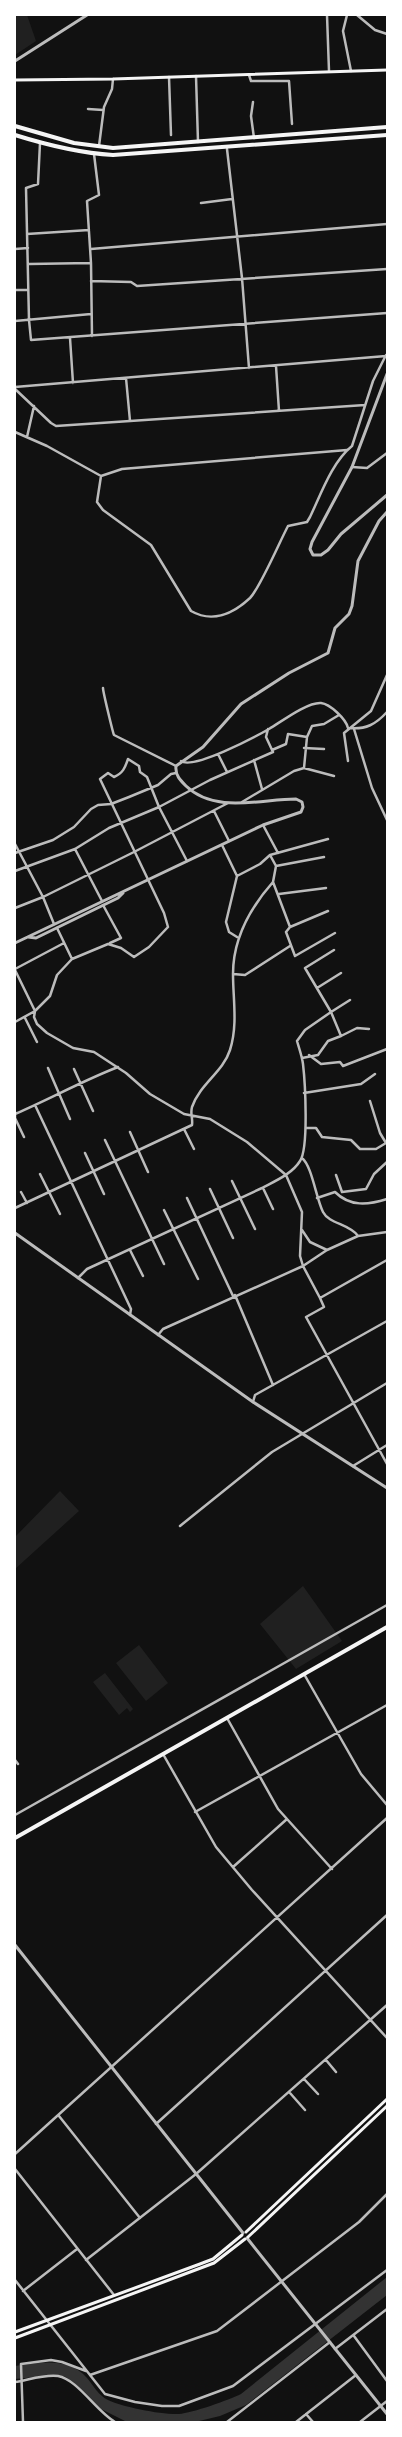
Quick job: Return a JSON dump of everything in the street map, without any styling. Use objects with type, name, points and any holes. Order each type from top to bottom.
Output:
[{"type":"highway","points":[[15,126],[74,143],[98,147],[198,143],[387,127]]},
{"type":"highway","points":[[15,134],[40,143],[94,154],[133,155],[387,135]]},
{"type":"highway","points":[[245,139],[245,147]]},
{"type":"highway","points":[[15,1838],[387,1627]]},
{"type":"main road","points":[[15,80],[113,79],[249,73],[387,70]]},
{"type":"main road","points":[[15,2332],[213,2259],[245,2236],[387,2099]]},
{"type":"main road","points":[[15,2338],[214,2263],[387,2106]]},
{"type":"street","points":[[15,61],[86,15]]},
{"type":"street","points":[[327,15],[329,71]]},
{"type":"street","points":[[347,15],[343,31],[351,71]]},
{"type":"street","points":[[357,15],[375,30],[387,34]]},
{"type":"street","points":[[249,73],[251,81],[289,81],[292,124]]},
{"type":"street","points":[[169,76],[172,136]]},
{"type":"street","points":[[196,76],[198,143]]},
{"type":"street","points":[[98,147],[104,110],[112,89],[113,79]]},
{"type":"street","points":[[253,102],[251,116],[254,138]]},
{"type":"street","points":[[88,108],[104,110]]},
{"type":"street","points":[[40,143],[38,184],[26,188],[29,320],[30,337],[33,341],[387,313]]},
{"type":"street","points":[[227,148],[238,237],[249,368]]},
{"type":"street","points":[[92,336],[88,199],[97,198],[99,195],[94,154]]},
{"type":"street","points":[[201,203],[232,199]]},
{"type":"street","points":[[90,249],[387,224]]},
{"type":"street","points":[[28,234],[89,230]]},
{"type":"street","points":[[15,248],[28,248]]},
{"type":"street","points":[[29,264],[91,263]]},
{"type":"street","points":[[91,281],[131,282],[137,286],[387,269]]},
{"type":"street","points":[[15,290],[29,290]]},
{"type":"street","points":[[15,321],[92,314]]},
{"type":"street","points":[[70,338],[73,382]]},
{"type":"street","points":[[15,388],[387,356]]},
{"type":"street","points":[[101,476],[97,502],[103,510],[150,545],[191,611],[199,616],[220,618],[250,597],[288,526],[307,522],[327,481],[355,440],[373,381],[387,356]]},
{"type":"street","points":[[276,366],[279,411]]},
{"type":"street","points":[[387,374],[352,467],[312,542],[310,549],[313,555],[316,557],[328,550],[341,534],[387,495]]},
{"type":"street","points":[[126,378],[130,421]]},
{"type":"street","points":[[15,388],[53,426],[366,405]]},
{"type":"street","points":[[27,437],[34,406]]},
{"type":"street","points":[[15,432],[101,476],[122,469],[347,450]]},
{"type":"street","points":[[352,467],[367,468],[387,453]]},
{"type":"street","points":[[15,943],[27,937],[36,938],[103,903],[118,898],[125,891],[147,880],[277,819],[301,812],[302,802],[296,799],[228,803],[190,790],[176,773],[176,766],[202,747],[241,704],[288,673],[328,653],[335,628],[349,614],[352,606],[358,561],[379,521],[387,512]]},
{"type":"street","points":[[348,761],[343,735],[348,728],[371,711],[387,675]]},
{"type":"street","points":[[103,688],[114,735],[176,766]]},
{"type":"street","points":[[181,761],[190,764],[218,754],[303,709],[320,703],[330,707],[348,728],[354,729],[370,727],[387,712]]},
{"type":"street","points":[[304,768],[304,748],[312,726],[324,724],[339,716]]},
{"type":"street","points":[[15,871],[75,850],[120,823],[159,807],[190,790],[274,752],[266,737],[268,729]]},
{"type":"street","points":[[354,729],[372,788],[387,820]]},
{"type":"street","points":[[272,750],[286,744],[288,734],[307,737]]},
{"type":"street","points":[[304,748],[324,749]]},
{"type":"street","points":[[218,754],[228,772]]},
{"type":"street","points":[[108,944],[121,948],[134,957],[149,947],[168,927],[164,913],[100,779],[108,773],[114,777],[118,775],[125,769],[128,759],[139,766],[140,772],[147,777],[159,807],[187,861]]},
{"type":"street","points":[[254,760],[262,789]]},
{"type":"street","points":[[241,803],[287,774],[304,768],[334,776]]},
{"type":"street","points":[[17,852],[53,840],[74,827],[91,809],[98,805],[111,804],[158,786],[170,774],[176,773]]},
{"type":"street","points":[[15,908],[44,897],[228,803]]},
{"type":"street","points":[[214,811],[229,842]]},
{"type":"street","points":[[264,826],[278,852]]},
{"type":"street","points":[[237,876],[260,864],[270,855],[328,839]]},
{"type":"street","points":[[15,844],[17,852],[28,867],[44,897],[72,959]]},
{"type":"street","points":[[222,845],[237,876],[226,922],[229,932],[237,937]]},
{"type":"street","points":[[15,1022],[35,1011],[50,996],[57,975],[72,959],[121,938],[75,850]]},
{"type":"street","points":[[15,1208],[192,1125],[192,1106],[200,1092],[222,1066],[230,1052],[235,1016],[233,974],[237,937],[251,916],[257,901],[273,882],[276,866],[270,855]]},
{"type":"street","points":[[276,866],[324,857]]},
{"type":"street","points":[[273,882],[290,927]]},
{"type":"street","points":[[279,894],[326,888]]},
{"type":"street","points":[[328,911],[290,927],[286,932],[290,946],[295,956],[335,933]]},
{"type":"street","points":[[64,943],[15,969],[35,1011],[37,1024],[47,1034],[73,1048],[94,1052],[118,1067],[150,1094],[184,1114],[210,1119],[247,1142],[286,1175],[302,1212],[300,1256],[303,1266],[324,1307],[306,1317],[387,1464]]},
{"type":"street","points":[[233,974],[245,975],[290,946]]},
{"type":"street","points":[[334,950],[305,968],[331,1012],[341,1036]]},
{"type":"street","points":[[317,988],[341,973]]},
{"type":"street","points":[[78,1278],[87,1269],[262,1188],[286,1175],[302,1158],[306,1128],[302,1058],[297,1041],[299,1036],[350,1000]]},
{"type":"street","points":[[25,1018],[37,1042]]},
{"type":"street","points":[[302,1058],[318,1054],[328,1042],[357,1028],[368,1029]]},
{"type":"street","points":[[309,1056],[321,1064],[340,1062],[343,1066],[387,1049]]},
{"type":"street","points":[[24,1137],[15,1118],[15,1113],[60,1095],[80,1082],[118,1067]]},
{"type":"street","points":[[48,1068],[70,1118]]},
{"type":"street","points":[[74,1069],[93,1111]]},
{"type":"street","points":[[304,1093],[361,1084],[375,1074]]},
{"type":"street","points":[[306,1128],[316,1128],[322,1137],[351,1140],[360,1149],[376,1149],[387,1144],[380,1133],[370,1101]]},
{"type":"street","points":[[35,1105],[131,1308],[130,1315]]},
{"type":"street","points":[[184,1129],[194,1149]]},
{"type":"street","points":[[130,1132],[148,1172]]},
{"type":"street","points":[[105,1140],[164,1264]]},
{"type":"street","points":[[85,1153],[104,1194]]},
{"type":"street","points":[[302,1158],[308,1165],[316,1198],[324,1214],[354,1230],[358,1236]]},
{"type":"street","points":[[336,1175],[342,1192],[366,1189],[374,1174],[387,1162]]},
{"type":"street","points":[[40,1174],[60,1214]]},
{"type":"street","points":[[232,1181],[256,1229]]},
{"type":"street","points":[[262,1188],[274,1209]]},
{"type":"street","points":[[210,1189],[233,1238]]},
{"type":"street","points":[[21,1192],[27,1203]]},
{"type":"street","points":[[316,1198],[335,1192],[349,1202],[362,1204],[387,1199]]},
{"type":"street","points":[[187,1198],[234,1296],[273,1385]]},
{"type":"street","points":[[164,1210],[198,1279]]},
{"type":"street","points":[[301,1229],[310,1242],[327,1250]]},
{"type":"street","points":[[158,1335],[163,1329],[303,1266],[327,1250],[358,1236],[387,1232]]},
{"type":"street","points":[[15,1233],[254,1402],[387,1488]]},
{"type":"street","points":[[130,1250],[143,1276]]},
{"type":"street","points":[[320,1298],[387,1260]]},
{"type":"street","points":[[254,1402],[256,1395],[387,1321]]},
{"type":"street","points":[[180,1526],[272,1452],[387,1383]]},
{"type":"street","points":[[352,1466],[387,1445]]},
{"type":"street","points":[[15,1816],[387,1605]]},
{"type":"street","points":[[304,1674],[368,1784],[387,1805]]},
{"type":"street","points":[[195,1812],[387,1704]]},
{"type":"street","points":[[227,1718],[278,1809],[332,1869]]},
{"type":"street","points":[[163,1754],[216,1847],[387,2038]]},
{"type":"street","points":[[15,1760],[18,1764]]},
{"type":"street","points":[[15,2154],[387,1818]]},
{"type":"street","points":[[232,1867],[287,1819]]},
{"type":"street","points":[[156,2124],[387,1916]]},
{"type":"street","points":[[15,1946],[387,2414]]},
{"type":"street","points":[[86,2260],[196,2174],[387,2005]]},
{"type":"street","points":[[326,2060],[336,2072]]},
{"type":"street","points":[[304,2079],[318,2094]]},
{"type":"street","points":[[289,2092],[305,2110]]},
{"type":"street","points":[[59,2116],[140,2218]]},
{"type":"street","points":[[15,2169],[114,2295]]},
{"type":"street","points":[[90,2375],[217,2331],[359,2222],[387,2194]]},
{"type":"street","points":[[24,2291],[77,2249]]},
{"type":"street","points":[[15,2280],[107,2396],[162,2406],[179,2406],[240,2383],[387,2270]]},
{"type":"street","points":[[335,2349],[387,2309]]},
{"type":"street","points":[[354,2335],[387,2381]]},
{"type":"street","points":[[227,2422],[330,2342]]},
{"type":"street","points":[[23,2422],[21,2364],[51,2360],[86,2371]]},
{"type":"street","points":[[296,2422],[356,2374]]},
{"type":"street","points":[[15,2382],[21,2379],[58,2376],[70,2381],[107,2417],[115,2422]]},
{"type":"street","points":[[360,2422],[387,2401]]},
{"type":"street","points":[[306,2414],[312,2422]]},
{"type":"shaded area","points":[[15,15],[27,15],[36,41],[15,55]]},
{"type":"shaded area","points":[[60,1491],[79,1511],[15,1569],[15,1537]]},
{"type":"shaded area","points":[[303,1586],[342,1641],[296,1669],[260,1624]]},
{"type":"shaded area","points":[[139,1645],[168,1683],[146,1701],[116,1663]]},
{"type":"shaded area","points":[[105,1673],[133,1709],[130,1712],[127,1708],[119,1715],[93,1682]]},
{"type":"shaded area","points":[[387,2277],[387,2295],[246,2405],[220,2416],[195,2422],[127,2422],[101,2409],[66,2377],[58,2375],[15,2379],[15,2366],[44,2363],[62,2364],[71,2366],[79,2371],[102,2396],[114,2403],[153,2412],[179,2414],[192,2411],[220,2403],[241,2394]]}]
